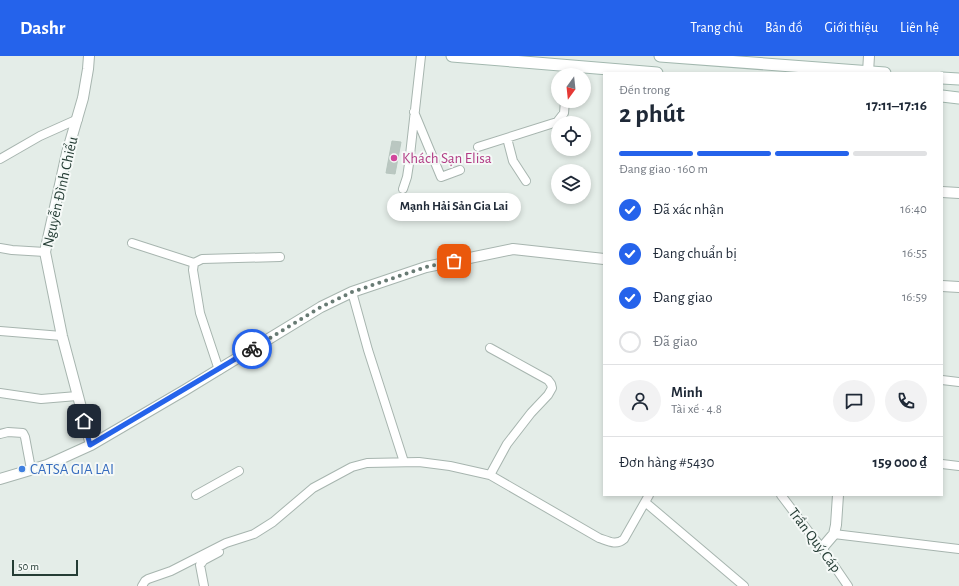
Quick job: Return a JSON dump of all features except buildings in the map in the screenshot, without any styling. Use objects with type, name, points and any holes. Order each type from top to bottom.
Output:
[{"type":"main road","points":[[452,56],[551,68]]},
{"type":"main road","points":[[567,68],[573,56]]},
{"type":"main road","points":[[660,56],[868,72]]},
{"type":"main road","points":[[591,71],[627,72]]},
{"type":"main road","points":[[943,78],[959,79]]},
{"type":"main road","points":[[943,96],[959,98]]},
{"type":"street","name":"Nguyễn Đình Chiểu","points":[[90,56],[78,119],[67,153],[45,252],[62,336],[90,445]]},
{"type":"street","points":[[403,189],[409,164],[421,56]]},
{"type":"street","points":[[868,72],[869,56]]},
{"type":"street","points":[[478,147],[557,122],[564,113],[564,108]]},
{"type":"street","points":[[414,112],[441,177],[460,170]]},
{"type":"street","points":[[0,159],[40,136],[78,119]]},
{"type":"street","points":[[507,138],[513,161],[526,181]]},
{"type":"street","points":[[943,192],[959,193]]},
{"type":"street","points":[[132,243],[194,264]]},
{"type":"street","points":[[0,248],[45,252]]},
{"type":"street","points":[[0,479],[47,465],[90,445],[219,370],[321,307],[352,292],[426,267],[513,249],[603,259]]},
{"type":"street","points":[[219,370],[200,313],[193,270],[194,264],[202,259],[280,257]]},
{"type":"street","points":[[943,286],[959,287]]},
{"type":"street","points":[[352,292],[368,350],[404,462]]},
{"type":"street","points":[[0,330],[62,336]]},
{"type":"street","points":[[490,348],[548,380],[552,388],[507,444],[490,475]]},
{"type":"street","points":[[943,380],[959,382]]},
{"type":"street","points":[[0,393],[41,399],[77,396]]},
{"type":"street","points":[[0,434],[8,432],[23,433],[31,469]]},
{"type":"street","points":[[142,586],[148,579],[178,568],[226,542],[245,537],[273,522],[313,488],[352,467],[367,463],[404,462],[419,462],[450,466],[490,475],[599,538],[614,543],[624,539],[647,498],[744,586]]},
{"type":"street","points":[[943,464],[959,466]]},
{"type":"street","points":[[196,496],[239,471]]},
{"type":"street","name":"Trần Quý Cáp","points":[[782,496],[822,548],[848,586]]},
{"type":"street","points":[[822,548],[834,534],[838,496]]},
{"type":"street","points":[[834,534],[959,548]]},
{"type":"street","points":[[204,586],[201,563],[241,542],[245,537]]},
{"type":"way so far","points":[[252,349],[321,307],[352,292],[426,267],[454,261]]},
{"type":"place","name":"Khách Sạn Elisa","points":[[394,158]]},
{"type":"place","name":"Mạnh Hải Sản Gia Lai","points":[[454,261]]},
{"type":"place","name":"CATSA GIA LAI","points":[[22,469]]},
{"type":"route","points":[[84,421],[90,445],[252,349]]}]
